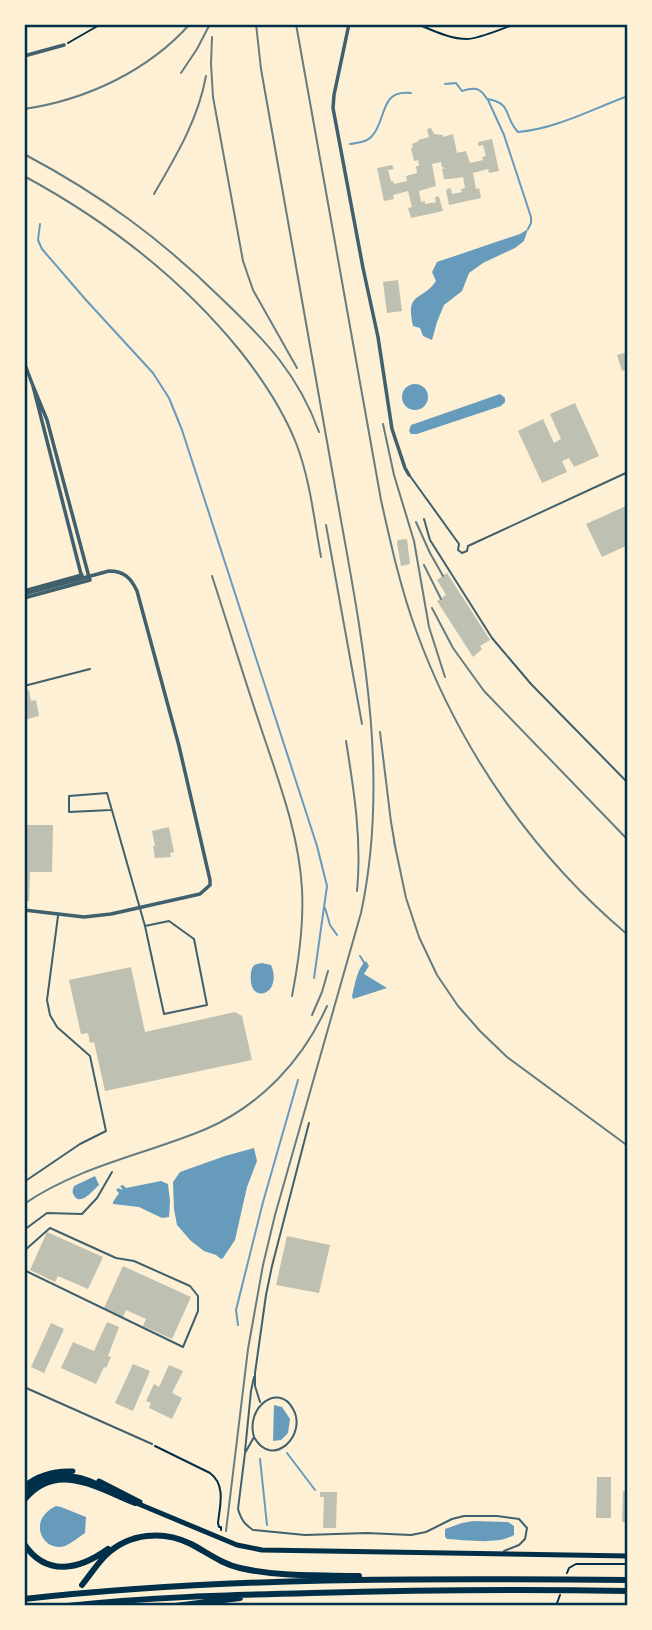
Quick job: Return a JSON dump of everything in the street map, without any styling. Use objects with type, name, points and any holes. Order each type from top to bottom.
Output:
[{"type":"highway","points":[[24,1500],[43,1483],[64,1479],[77,1480],[135,1503]]},
{"type":"highway","points":[[24,1544],[33,1556],[59,1567],[84,1564],[115,1544],[138,1534],[152,1532],[180,1537],[235,1567],[278,1574],[628,1580]]},
{"type":"highway","points":[[82,1585],[107,1554],[130,1540],[142,1536],[166,1536],[191,1544]]},
{"type":"highway","points":[[24,1599],[103,1591],[261,1582],[448,1578]]},
{"type":"highway","points":[[66,1605],[158,1598],[459,1589],[628,1591]]},
{"type":"highway","points":[[175,1605],[277,1594]]},
{"type":"main road","points":[[24,1486],[33,1479],[57,1471],[74,1472],[112,1487],[155,1510]]},
{"type":"main road","points":[[24,1494],[42,1479],[71,1475],[237,1545],[262,1550],[628,1556]]},
{"type":"street","points":[[349,24],[333,108],[378,337],[392,429],[409,475]]},
{"type":"street","points":[[24,56],[64,45]]},
{"type":"street","points":[[24,362],[47,420],[90,580],[24,594]]},
{"type":"street","points":[[33,386],[82,577]]},
{"type":"street","points":[[24,594],[109,571],[117,571],[133,581],[179,746],[210,880],[209,886],[200,894],[111,914],[84,916],[24,910]]},
{"type":"lane","points":[[459,544],[466,544],[628,472]]},
{"type":"lane","points":[[409,475],[459,544],[457,548],[460,553],[467,551],[466,544]]},
{"type":"lane","points":[[424,519],[430,540],[492,638],[531,684],[628,783]]},
{"type":"lane","points":[[24,686],[90,669]]},
{"type":"lane","points":[[111,810],[69,812],[69,796],[107,793],[145,926],[164,1014],[207,1005],[194,939],[169,922],[145,926]]},
{"type":"lane","points":[[24,1182],[79,1144],[106,1131],[90,1056],[57,1027],[48,1008],[47,993],[58,914]]},
{"type":"lane","points":[[309,1123],[265,1295],[245,1442],[238,1509],[240,1518],[253,1530],[305,1535],[411,1535],[426,1532],[464,1516],[497,1516],[522,1521],[527,1532],[525,1539],[519,1545],[498,1554]]},
{"type":"lane","points":[[24,1230],[47,1213],[82,1214],[97,1198],[112,1172]]},
{"type":"lane","points":[[24,1251],[50,1228],[116,1258],[134,1261],[190,1286],[198,1296],[198,1311],[183,1347],[24,1270]]},
{"type":"lane","points":[[255,1373],[255,1387],[261,1404]]},
{"type":"lane","points":[[24,1387],[152,1444]]},
{"type":"lane","points":[[273,1398],[284,1400],[293,1409],[296,1428],[287,1444],[276,1450],[262,1447],[254,1437],[252,1419],[261,1404],[273,1398]]},
{"type":"lane","points":[[245,1453],[254,1437]]},
{"type":"path","points":[[64,45],[101,24]]},
{"type":"path","points":[[417,24],[466,39],[516,24]]},
{"type":"path","points":[[152,1444],[210,1473],[216,1479],[220,1485],[218,1523],[219,1527],[222,1527],[221,1530]]},
{"type":"path","points":[[566,1573],[576,1564],[628,1564]]},
{"type":"water","points":[[528,229],[524,241],[515,248],[483,263],[469,273],[462,291],[444,305],[432,340],[423,336],[420,328],[413,326],[411,307],[416,298],[436,281],[432,272],[437,262]]},
{"type":"water","points":[[415,384],[424,388],[428,397],[424,406],[415,410],[406,406],[402,397],[406,388]]},
{"type":"water","points":[[500,394],[505,398],[501,406],[417,434],[411,434],[409,431],[411,425]]},
{"type":"water","points":[[366,961],[369,966],[364,974],[387,988],[353,999],[360,968]]},
{"type":"water","points":[[254,965],[271,965],[274,975],[269,990],[259,993],[251,984],[251,973]]},
{"type":"water","points":[[254,1148],[257,1161],[247,1187],[235,1240],[221,1259],[191,1241],[177,1225],[173,1182],[180,1172]]},
{"type":"water","points":[[95,1176],[99,1185],[84,1198],[75,1197],[74,1186]]},
{"type":"water","points":[[161,1181],[168,1184],[169,1217],[162,1218],[139,1207],[113,1204],[119,1193],[116,1190],[123,1190],[120,1186],[126,1188]]},
{"type":"water","points":[[274,1405],[282,1407],[290,1419],[288,1433],[281,1440],[273,1441]]},
{"type":"water","points":[[56,1506],[86,1517],[85,1533],[65,1546],[57,1547],[45,1540],[40,1527],[47,1512]]},
{"type":"water","points":[[473,1521],[508,1522],[514,1526],[514,1535],[491,1541],[445,1537],[445,1529]]},
{"type":"building","points":[[431,128],[434,134],[443,137],[453,134],[457,153],[466,151],[470,163],[483,160],[482,157],[486,156],[483,145],[478,146],[478,142],[492,139],[499,171],[489,173],[488,169],[473,173],[481,198],[449,205],[446,191],[448,188],[452,194],[462,192],[461,189],[465,188],[463,177],[444,179],[442,169],[445,168],[441,162],[432,164],[436,186],[419,191],[421,202],[436,202],[437,196],[443,211],[411,218],[408,208],[412,207],[408,191],[384,201],[377,168],[392,165],[394,169],[388,170],[391,181],[394,184],[407,181],[406,176],[417,173],[416,166],[419,166],[418,160],[414,161],[412,144],[429,137],[427,129]]},
{"type":"building","points":[[398,280],[402,311],[387,313],[383,282]]},
{"type":"building","points":[[628,352],[628,369],[622,371],[617,355]]},
{"type":"building","points":[[575,403],[599,456],[574,467],[569,458],[562,461],[567,472],[542,483],[518,431],[543,419],[554,443],[561,439],[550,414]]},
{"type":"building","points":[[628,505],[628,545],[602,557],[586,524]]},
{"type":"building","points":[[407,539],[410,564],[401,566],[397,543],[398,540]]},
{"type":"building","points":[[447,573],[490,640],[480,646],[482,649],[473,657],[437,601],[446,595],[437,580]]},
{"type":"building","points":[[29,690],[31,701],[36,700],[39,716],[24,720],[24,691]]},
{"type":"building","points":[[24,825],[53,825],[52,872],[30,872],[29,901],[24,901]]},
{"type":"building","points":[[169,827],[174,852],[170,853],[171,857],[155,858],[152,831]]},
{"type":"building","points":[[131,967],[145,1032],[235,1012],[242,1016],[252,1060],[105,1091],[94,1042],[90,1043],[88,1033],[81,1034],[69,980]]},
{"type":"building","points":[[47,1232],[103,1257],[88,1289],[58,1276],[55,1282],[30,1270]]},
{"type":"building","points":[[287,1236],[330,1245],[319,1293],[276,1285]]},
{"type":"building","points":[[123,1266],[191,1297],[172,1339],[143,1326],[146,1319],[126,1310],[123,1317],[104,1308]]},
{"type":"building","points":[[107,1322],[119,1327],[108,1356],[111,1357],[96,1384],[61,1368],[73,1342],[94,1351]]},
{"type":"building","points":[[51,1323],[64,1329],[44,1373],[31,1367]]},
{"type":"building","points":[[133,1364],[150,1371],[133,1411],[115,1403]]},
{"type":"building","points":[[169,1365],[183,1371],[172,1393],[182,1398],[172,1419],[149,1408],[151,1403],[146,1401],[154,1384],[159,1387]]},
{"type":"building","points":[[597,1477],[611,1477],[611,1518],[596,1518]]},
{"type":"building","points":[[623,1491],[628,1491],[628,1522],[622,1522]]},
{"type":"building","points":[[320,1492],[337,1492],[336,1528],[323,1528],[324,1497],[320,1497]]},
{"type":"waterway","points":[[445,84],[456,83],[462,91],[476,89],[487,99],[501,104],[518,132],[560,123],[628,96]]},
{"type":"waterway","points":[[350,144],[365,141],[372,136],[385,107],[394,96],[411,93]]},
{"type":"waterway","points":[[488,100],[504,135],[531,217],[528,229]]},
{"type":"waterway","points":[[40,224],[38,240],[42,249],[153,373],[169,398],[182,430],[317,846],[327,886],[314,978]]},
{"type":"waterway","points":[[325,908],[330,925],[337,935]]},
{"type":"waterway","points":[[360,956],[365,964]]},
{"type":"waterway","points":[[238,1325],[236,1310],[298,1080]]},
{"type":"waterway","points":[[287,1453],[315,1490]]},
{"type":"waterway","points":[[260,1459],[267,1525]]},
{"type":"railway","points":[[24,109],[70,99],[114,81],[155,56],[190,24]]},
{"type":"railway","points":[[181,73],[210,24]]},
{"type":"railway","points":[[226,1531],[248,1349],[263,1265],[361,913],[370,859],[373,804],[373,750],[362,642],[261,69],[256,24]]},
{"type":"railway","points":[[296,24],[381,500],[401,584],[417,633],[455,718],[503,798],[561,871],[628,935]]},
{"type":"railway","points":[[212,37],[213,97],[243,261],[253,290],[297,368]]},
{"type":"railway","points":[[154,194],[192,123],[206,76]]},
{"type":"railway","points":[[24,154],[79,185],[129,219],[199,277],[253,329],[279,360],[301,393],[319,432]]},
{"type":"railway","points":[[24,176],[85,212],[142,254],[194,300],[241,352],[272,396],[296,443],[308,485],[321,557]]},
{"type":"railway","points":[[383,424],[394,475],[414,541],[429,627],[445,677]]},
{"type":"railway","points":[[416,522],[443,576]]},
{"type":"railway","points":[[326,525],[362,724]]},
{"type":"railway","points":[[424,565],[441,599]]},
{"type":"railway","points":[[212,576],[282,791],[297,849],[302,916],[292,996]]},
{"type":"railway","points":[[432,608],[453,648],[484,691],[628,840]]},
{"type":"railway","points":[[380,732],[396,851]]},
{"type":"railway","points":[[346,741],[358,834],[357,891]]},
{"type":"railway","points":[[394,841],[406,898],[419,937],[437,975],[458,1006],[507,1057],[628,1146]]},
{"type":"railway","points":[[312,1015],[328,971]]},
{"type":"railway","points":[[24,1204],[68,1179],[206,1129],[245,1107],[262,1094],[293,1062],[306,1045],[327,1006]]}]
